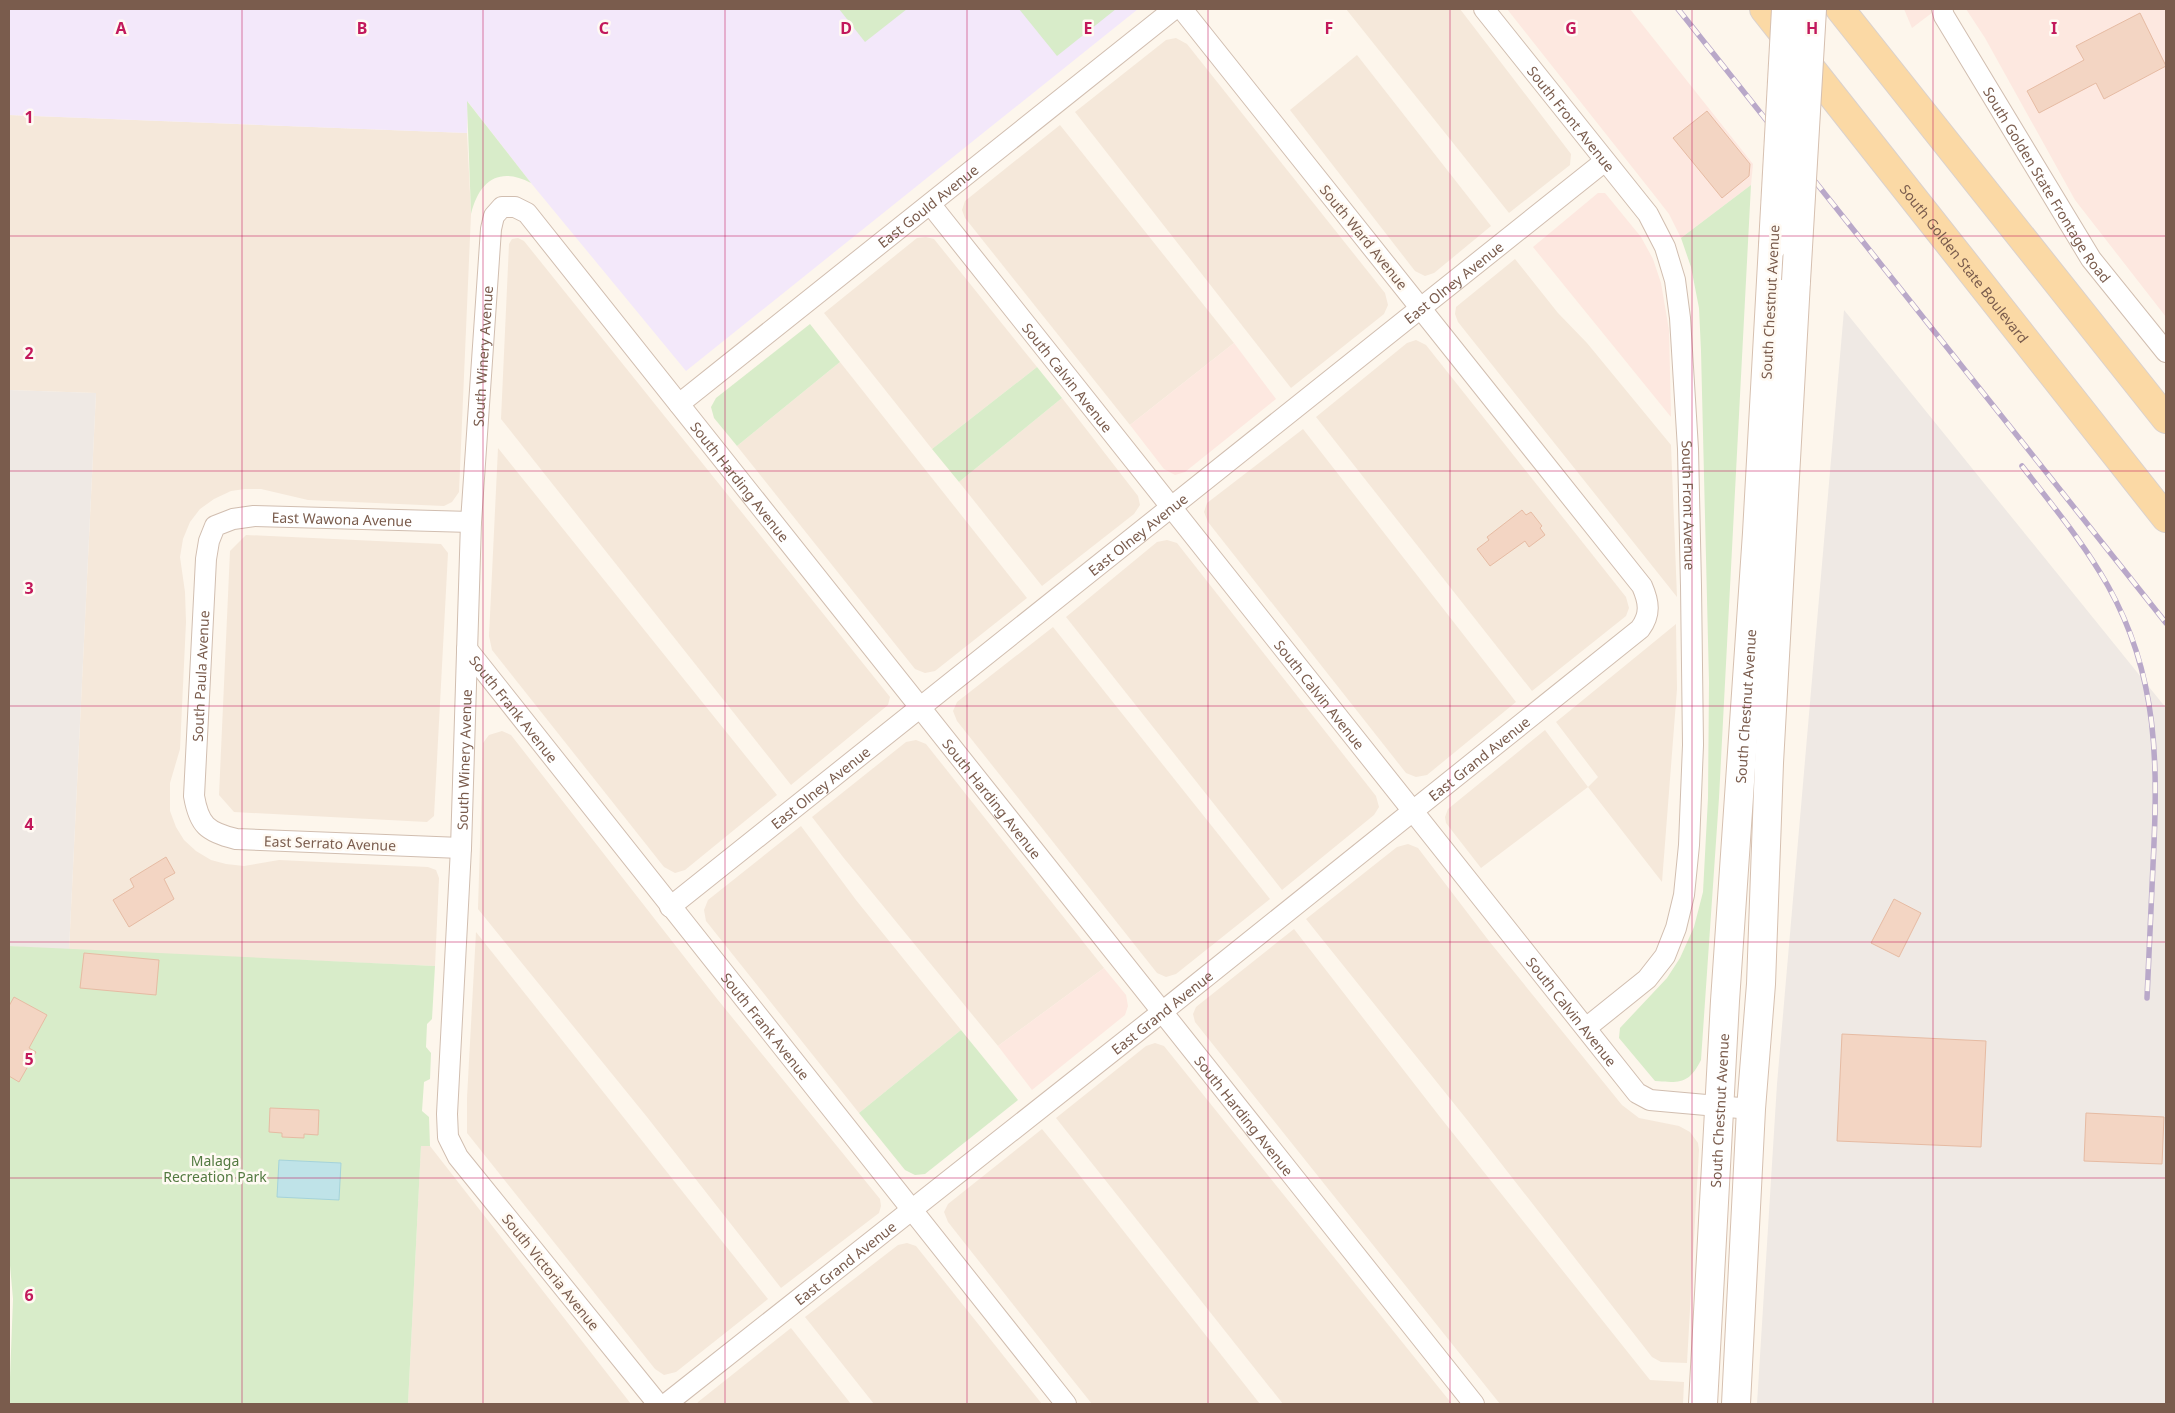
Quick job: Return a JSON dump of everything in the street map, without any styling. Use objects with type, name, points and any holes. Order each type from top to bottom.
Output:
[{"type":"main road","name":"South Golden State Boulevard","points":[[1764,9],[2166,518]]},
{"type":"main road","name":"South Chestnut Avenue","points":[[1703,1404],[1720,1106],[1758,523],[1786,9]]},
{"type":"main road","name":"South Chestnut Avenue","points":[[1736,1404],[1751,1109],[1761,984],[1768,763],[1812,9]]},
{"type":"main road","points":[[1840,9],[2166,419]]},
{"type":"street","name":"East Gould Avenue","points":[[679,404],[931,205],[1174,9]]},
{"type":"street","name":"South Ward Avenue","points":[[1182,9],[1642,586],[1647,598],[1648,612]]},
{"type":"street","name":"South Front Avenue","points":[[1484,9],[1648,214],[1665,247],[1675,280],[1680,318],[1688,449],[1693,745],[1689,845],[1684,895],[1676,928],[1665,956],[1647,979],[1586,1028]]},
{"type":"street","name":"South Golden State Frontage Road","points":[[1942,9],[1944,16],[2087,253],[2166,352]]},
{"type":"street","name":"East Olney Avenue","points":[[670,907],[1605,161]]},
{"type":"street","name":"South Calvin Avenue","points":[[931,205],[1637,1093],[1650,1100],[1751,1109]]},
{"type":"street","name":"South Harding Avenue","points":[[502,207],[515,207],[528,213],[1474,1404]]},
{"type":"street","name":"South Winery Avenue","points":[[448,1137],[450,1046],[461,848],[471,522],[490,229],[494,216],[502,207]]},
{"type":"street","name":"East Wawona Avenue","points":[[215,526],[233,518],[254,516],[471,522]]},
{"type":"street","name":"South Paula Avenue","points":[[203,825],[196,812],[194,796],[206,559],[209,541],[215,526]]},
{"type":"street","name":"East Grand Avenue","points":[[666,1404],[784,1308],[912,1210],[1162,1012],[1640,629],[1646,621],[1648,612]]},
{"type":"street","name":"South Frank Avenue","points":[[467,649],[1066,1404]]},
{"type":"street","name":"East Serrato Avenue","points":[[203,825],[219,834],[236,839],[461,848]]},
{"type":"street","name":"South Victoria Avenue","points":[[448,1137],[458,1157],[658,1404]]},
{"type":"shaded area","points":[[9,9],[1138,9],[686,371],[531,183],[468,102],[467,133],[9,115]]},
{"type":"shaded area","points":[[1346,9],[1460,9],[1571,154],[1570,165],[1509,213]]},
{"type":"shaded area","points":[[1507,9],[1630,9],[1753,164],[1751,185],[1681,238],[1669,214]]},
{"type":"shaded area","points":[[1904,9],[1937,9],[1912,28]]},
{"type":"shaded area","points":[[1966,9],[2166,9],[2166,317],[2075,200],[1985,38]]},
{"type":"shaded area","points":[[1176,38],[1187,44],[1385,293],[1388,305],[1384,314],[1291,388],[1075,112],[1166,40]]},
{"type":"shaded area","points":[[1357,55],[1491,226],[1434,273],[1425,276],[1415,271],[1290,110]]},
{"type":"shaded area","points":[[9,115],[467,133],[471,214],[459,492],[452,502],[444,506],[308,500],[261,489],[245,489],[231,491],[214,499],[200,509],[190,522],[183,539],[180,557],[185,592],[186,622],[180,749],[170,783],[170,811],[176,827],[184,840],[196,851],[211,860],[244,866],[279,860],[428,867],[436,870],[439,878],[435,966],[69,950],[96,393],[9,390]]},
{"type":"shaded area","points":[[1060,125],[1234,343],[1130,425],[965,218],[962,210],[965,201]]},
{"type":"shaded area","points":[[1598,193],[1605,193],[1641,237],[1653,259],[1661,283],[1669,330],[1671,417],[1533,247]]},
{"type":"shaded area","points":[[926,237],[934,239],[1037,367],[932,449],[824,313],[917,238]]},
{"type":"shaded area","points":[[518,238],[524,241],[890,697],[888,705],[791,785],[501,419],[509,244],[512,239]]},
{"type":"shaded area","points":[[1515,259],[1558,313],[1587,343],[1671,445],[1677,597],[1458,322],[1455,314],[1456,307]]},
{"type":"shaded area","points":[[1844,310],[2166,708],[2166,1404],[1757,1404],[1777,1084]]},
{"type":"shaded area","points":[[1416,340],[1426,345],[1626,597],[1629,608],[1626,616],[1532,691],[1316,417],[1407,343]]},
{"type":"shaded area","points":[[1234,343],[1276,399],[1185,472],[1175,475],[1164,469],[1130,425]]},
{"type":"shaded area","points":[[840,362],[1027,598],[935,671],[925,673],[915,669],[737,446]]},
{"type":"shaded area","points":[[9,390],[96,393],[69,950],[9,946]]},
{"type":"shaded area","points":[[1062,398],[1138,496],[1140,505],[1134,514],[1042,586],[959,482]]},
{"type":"shaded area","points":[[1303,429],[1516,702],[1427,775],[1416,777],[1406,773],[1208,522],[1204,512],[1207,503]]},
{"type":"shaded area","points":[[498,448],[777,795],[685,870],[675,873],[664,867],[492,650],[489,636]]},
{"type":"shaded area","points":[[246,535],[441,544],[448,553],[434,816],[427,822],[234,812],[219,795],[230,551]]},
{"type":"shaded area","points":[[1167,540],[1177,543],[1376,796],[1379,807],[1374,815],[1282,890],[1066,617],[1157,542]]},
{"type":"shaded area","points":[[1676,624],[1677,689],[1662,882],[1588,787],[1598,777],[1556,722]]},
{"type":"shaded area","points":[[1053,627],[1270,899],[1176,974],[1166,977],[1157,973],[957,721],[953,711],[957,702]]},
{"type":"shaded area","points":[[1545,730],[1588,787],[1481,868],[1446,823],[1445,817],[1448,809]]},
{"type":"shaded area","points":[[502,731],[511,735],[718,1000],[880,1199],[879,1213],[781,1288],[647,1117],[478,909],[483,743],[489,735]]},
{"type":"shaded area","points":[[916,740],[926,744],[1104,968],[998,1046],[812,817],[906,742]]},
{"type":"shaded area","points":[[801,826],[856,900],[961,1030],[859,1113],[706,921],[704,910],[708,900]]},
{"type":"shaded area","points":[[1408,844],[1418,848],[1489,941],[1622,1105],[1639,1118],[1679,1126],[1690,1132],[1698,1143],[1687,1363],[1661,1362],[1652,1357],[1468,1121],[1306,919],[1397,847]]},
{"type":"shaded area","points":[[1294,929],[1440,1117],[1650,1380],[1684,1382],[1683,1404],[1500,1404],[1195,1022],[1193,1014],[1196,1007]]},
{"type":"shaded area","points":[[476,932],[768,1299],[676,1372],[664,1375],[655,1369],[467,1133],[467,1098]]},
{"type":"shaded area","points":[[1104,968],[1126,995],[1128,1006],[1125,1015],[1032,1090],[998,1046]]},
{"type":"shaded area","points":[[1155,1043],[1164,1046],[1452,1404],[1283,1404],[1056,1118],[1146,1046]]},
{"type":"shaded area","points":[[1042,1129],[1260,1404],[1092,1404],[1060,1364],[948,1222],[944,1212],[948,1204]]},
{"type":"shaded area","points":[[421,1145],[430,1146],[631,1404],[408,1404]]},
{"type":"shaded area","points":[[907,1243],[916,1246],[1042,1404],[874,1404],[805,1317],[898,1245]]},
{"type":"shaded area","points":[[791,1328],[851,1404],[697,1404],[698,1402]]},
{"type":"green space","points":[[839,9],[907,9],[865,42]]},
{"type":"green space","points":[[1019,9],[1116,9],[1057,56]]},
{"type":"green space","points":[[467,101],[531,183],[509,176],[492,180],[479,193],[471,214]]},
{"type":"green space","points":[[1751,185],[1719,798],[1701,1060],[1688,1078],[1677,1082],[1655,1081],[1619,1038],[1620,1028],[1667,978],[1680,958],[1694,927],[1703,892],[1708,798],[1709,682],[1699,308],[1691,267],[1681,238]]},
{"type":"green space","points":[[810,324],[840,362],[737,446],[714,418],[711,407],[716,398]]},
{"type":"green space","points":[[1037,367],[1062,398],[959,482],[932,449]]},
{"type":"green space","name":"Malaga Recreation Park","points":[[9,946],[435,966],[432,1019],[427,1024],[426,1047],[431,1053],[430,1079],[424,1082],[422,1111],[429,1117],[430,1146],[421,1146],[408,1404],[9,1404],[13,1299],[9,1254]]},
{"type":"green space","points":[[961,1030],[1018,1100],[925,1174],[915,1175],[905,1170],[859,1113]]},
{"type":"water","points":[[279,1160],[341,1163],[339,1200],[277,1197]]},
{"type":"building","points":[[2140,13],[2166,66],[2104,99],[2096,83],[2039,113],[2027,91],[2084,60],[2076,46]]},
{"type":"building","points":[[1707,111],[1750,164],[1749,176],[1722,198],[1673,138]]},
{"type":"building","points":[[1522,510],[1526,515],[1531,512],[1542,526],[1540,528],[1545,535],[1529,547],[1525,541],[1490,566],[1477,549],[1489,540],[1487,537]]},
{"type":"building","points":[[166,857],[175,873],[164,879],[174,899],[129,927],[113,900],[134,887],[130,879]]},
{"type":"building","points":[[1894,899],[1921,913],[1899,957],[1871,943]]},
{"type":"building","points":[[84,953],[159,960],[156,995],[80,988]]},
{"type":"building","points":[[14,997],[47,1015],[29,1048],[36,1052],[19,1082],[9,1076],[9,1006]]},
{"type":"building","points":[[1842,1034],[1986,1041],[1981,1147],[1837,1141]]},
{"type":"building","points":[[270,1108],[319,1110],[318,1135],[304,1134],[304,1138],[282,1137],[282,1133],[269,1132]]},
{"type":"building","points":[[2086,1113],[2164,1117],[2162,1164],[2084,1161]]},
{"type":"railway","points":[[1678,9],[2166,623]]},
{"type":"railway","points":[[2022,466],[2078,539],[2108,586],[2125,620],[2146,688],[2152,722],[2155,792],[2147,998]]}]
